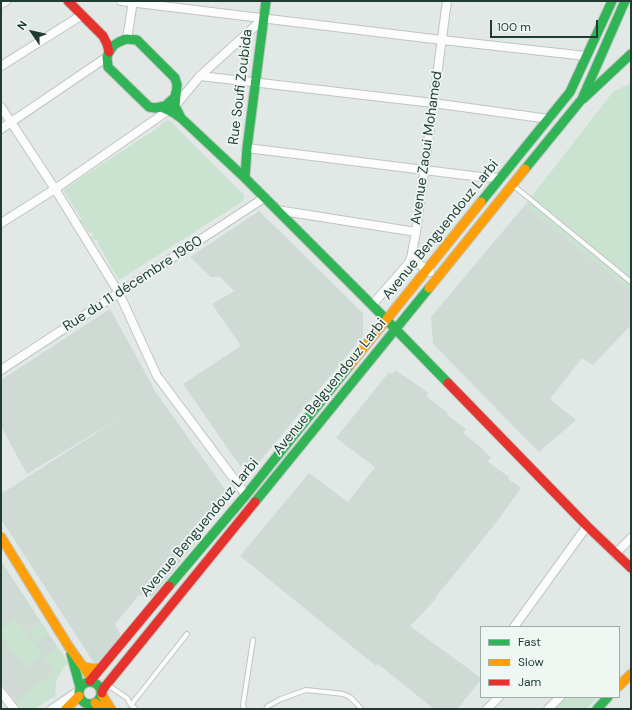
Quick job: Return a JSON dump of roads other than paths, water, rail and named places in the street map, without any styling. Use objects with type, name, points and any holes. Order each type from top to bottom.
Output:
[{"type":"main road","points":[[68,1],[103,36],[107,44],[108,67],[149,107],[168,108]]},
{"type":"main road","name":"Rue Soufi Zoubida","points":[[245,178],[247,148],[266,1]]},
{"type":"main road","name":"Avenue Benguendouz Larbi","points":[[92,681],[102,667],[246,495],[570,92],[612,1]]},
{"type":"main road","points":[[582,99],[623,2]]},
{"type":"main road","points":[[103,36],[112,40],[137,40],[175,78],[177,84],[176,92],[174,97],[165,106],[181,118],[245,178],[372,305],[587,526],[631,568]]},
{"type":"main road","points":[[108,55],[114,45],[125,40]]},
{"type":"main road","points":[[582,99],[631,54]]},
{"type":"main road","points":[[168,108],[176,92]]},
{"type":"main road","name":"Avenue Belguendouz Larbi","points":[[102,694],[103,689],[107,684],[582,99]]},
{"type":"main road","points":[[1,537],[69,647],[84,667],[92,681],[99,685],[102,694],[111,709]]},
{"type":"main road","points":[[69,647],[80,698],[84,703],[95,706]]},
{"type":"main road","points":[[84,667],[95,669],[102,667]]},
{"type":"main road","points":[[620,685],[631,674]]},
{"type":"main road","points":[[66,709],[84,683],[92,681]]},
{"type":"main road","points":[[81,709],[95,706],[102,694]]},
{"type":"main road","points":[[597,709],[607,698]]},
{"type":"street","points":[[1,4],[6,1]]},
{"type":"street","points":[[121,1],[586,56]]},
{"type":"street","name":"Avenue Zaoui Mohamed","points":[[372,305],[408,264],[411,258],[416,232],[447,1]]},
{"type":"street","points":[[125,40],[133,2]]},
{"type":"street","points":[[1,66],[82,15]]},
{"type":"street","points":[[1,223],[55,189],[168,108],[188,90],[200,76],[264,18]]},
{"type":"street","points":[[1,129],[108,55]]},
{"type":"street","points":[[200,76],[433,103],[549,119]]},
{"type":"street","points":[[175,78],[188,90]]},
{"type":"street","points":[[1,107],[55,189],[119,293],[157,376],[246,495]]},
{"type":"street","points":[[247,148],[500,178]]},
{"type":"street","name":"Rue du 11 décembre 1960","points":[[1,370],[264,198]]},
{"type":"street","points":[[277,210],[416,232]]},
{"type":"street","points":[[411,258],[438,277]]},
{"type":"street","points":[[515,626],[587,526]]},
{"type":"street","points":[[615,554],[631,538]]},
{"type":"street","points":[[52,709],[79,691]]},
{"type":"street","points":[[1,692],[14,709]]},
{"type":"street","points":[[487,709],[498,698]]},
{"type":"street","points":[[548,709],[559,698]]},
{"type":"lane","points":[[512,185],[631,282]]},
{"type":"lane","points":[[131,705],[187,634]]},
{"type":"lane","points":[[244,709],[243,705],[253,640]]},
{"type":"lane","points":[[107,684],[127,698],[131,705],[136,709]]},
{"type":"lane","points":[[266,709],[268,706],[281,699],[306,690],[343,694],[350,698],[361,709]]}]
